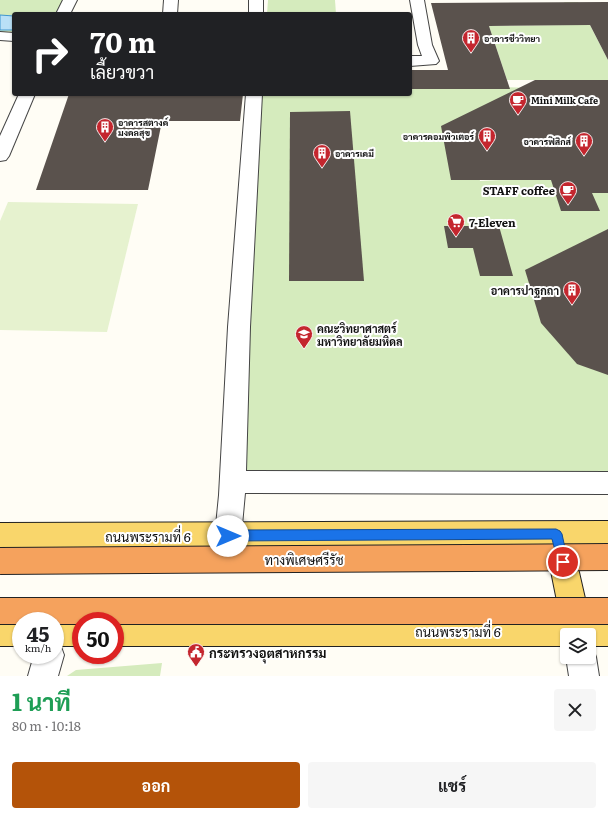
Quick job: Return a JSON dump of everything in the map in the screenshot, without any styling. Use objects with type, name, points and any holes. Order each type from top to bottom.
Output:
[{"type":"highway","name":"ทางพิเศษศรีรัช","points":[[0,561],[608,556]]},
{"type":"highway","points":[[0,611],[608,611]]},
{"type":"main road","name":"ถนนพระรามที่ 6","points":[[0,536],[608,533]]},
{"type":"main road","points":[[556,534],[576,628]]},
{"type":"main road","points":[[0,631],[12,631]]},
{"type":"main road","name":"ถนนพระรามที่ 6","points":[[124,631],[560,641]]},
{"type":"main road","name":"ถนนพระรามที่ 6","points":[[596,635],[608,631]]},
{"type":"lane","points":[[65,12],[70,0]]},
{"type":"lane","points":[[170,12],[171,0]]},
{"type":"lane","points":[[256,0],[256,12]]},
{"type":"lane","points":[[412,62],[431,61],[418,45],[417,0]]},
{"type":"lane","points":[[0,36],[12,37]]},
{"type":"lane","points":[[0,156],[25,96]]},
{"type":"lane","points":[[228,536],[233,482],[239,327],[254,96]]},
{"type":"lane","points":[[233,482],[608,483]]},
{"type":"lane","points":[[43,676],[48,664]]},
{"type":"lane","points":[[582,664],[584,676]]},
{"type":"green space","points":[[0,0],[63,0],[57,12],[12,12],[12,34],[0,33]]},
{"type":"green space","points":[[268,0],[335,0],[336,12],[267,12]]},
{"type":"green space","points":[[564,2],[578,2],[608,60],[608,80],[507,80],[489,26],[576,25]]},
{"type":"green space","points":[[412,88],[535,88],[608,192],[608,489],[242,490],[250,289],[262,96],[412,96]],"holes":[[[465,126],[538,178],[480,181]]]},
{"type":"green space","points":[[8,202],[138,204],[107,332],[0,330],[0,221]]},
{"type":"green space","points":[[162,663],[160,676],[67,676],[76,670]]},
{"type":"water","points":[[0,15],[12,16],[12,30],[0,30]]},
{"type":"building","points":[[608,2],[608,60],[590,25],[489,26],[510,89],[412,89],[412,70],[448,70],[431,3]]},
{"type":"building","points":[[535,80],[608,80],[608,193],[592,193],[600,211],[561,211],[551,180],[451,180],[441,126]]},
{"type":"building","name":"อาคารสตางค์ มงคลสุข","points":[[68,96],[243,96],[240,121],[162,121],[148,190],[36,190]]},
{"type":"building","name":"อาคารเคมี","points":[[350,111],[364,281],[289,281],[290,112]]},
{"type":"building","points":[[444,226],[499,226],[513,276],[480,276],[473,248],[448,248]]},
{"type":"building","name":"อาคารปาฐกถา","points":[[608,229],[608,375],[577,364],[541,323],[525,270]]},
{"type":"place","name":"อาคารชีววิทยา","points":[[471,53]]},
{"type":"place","name":"Mini Milk Cafe","points":[[518,115]]},
{"type":"place","name":"อาคารสตางค์ มงคลสุข","points":[[105,142]]},
{"type":"place","name":"อาคารคอมพิวเตอร์","points":[[487,151]]},
{"type":"place","name":"อาคารฟิสิกส์","points":[[584,156]]},
{"type":"place","name":"อาคารเคมี","points":[[322,168]]},
{"type":"place","name":"STAFF coffee","points":[[568,205]]},
{"type":"place","name":"7-Eleven","points":[[456,237]]},
{"type":"place","name":"อาคารปาฐกถา","points":[[572,305]]},
{"type":"place","name":"คณะวิทยาศาสตร์ มหาวิทยาลัยมหิดล","points":[[304,349]]},
{"type":"place","name":"กระทรวงอุตสาหกรรม","points":[[196,667]]},
{"type":"route","points":[[228,536],[556,534],[563,562]]}]
